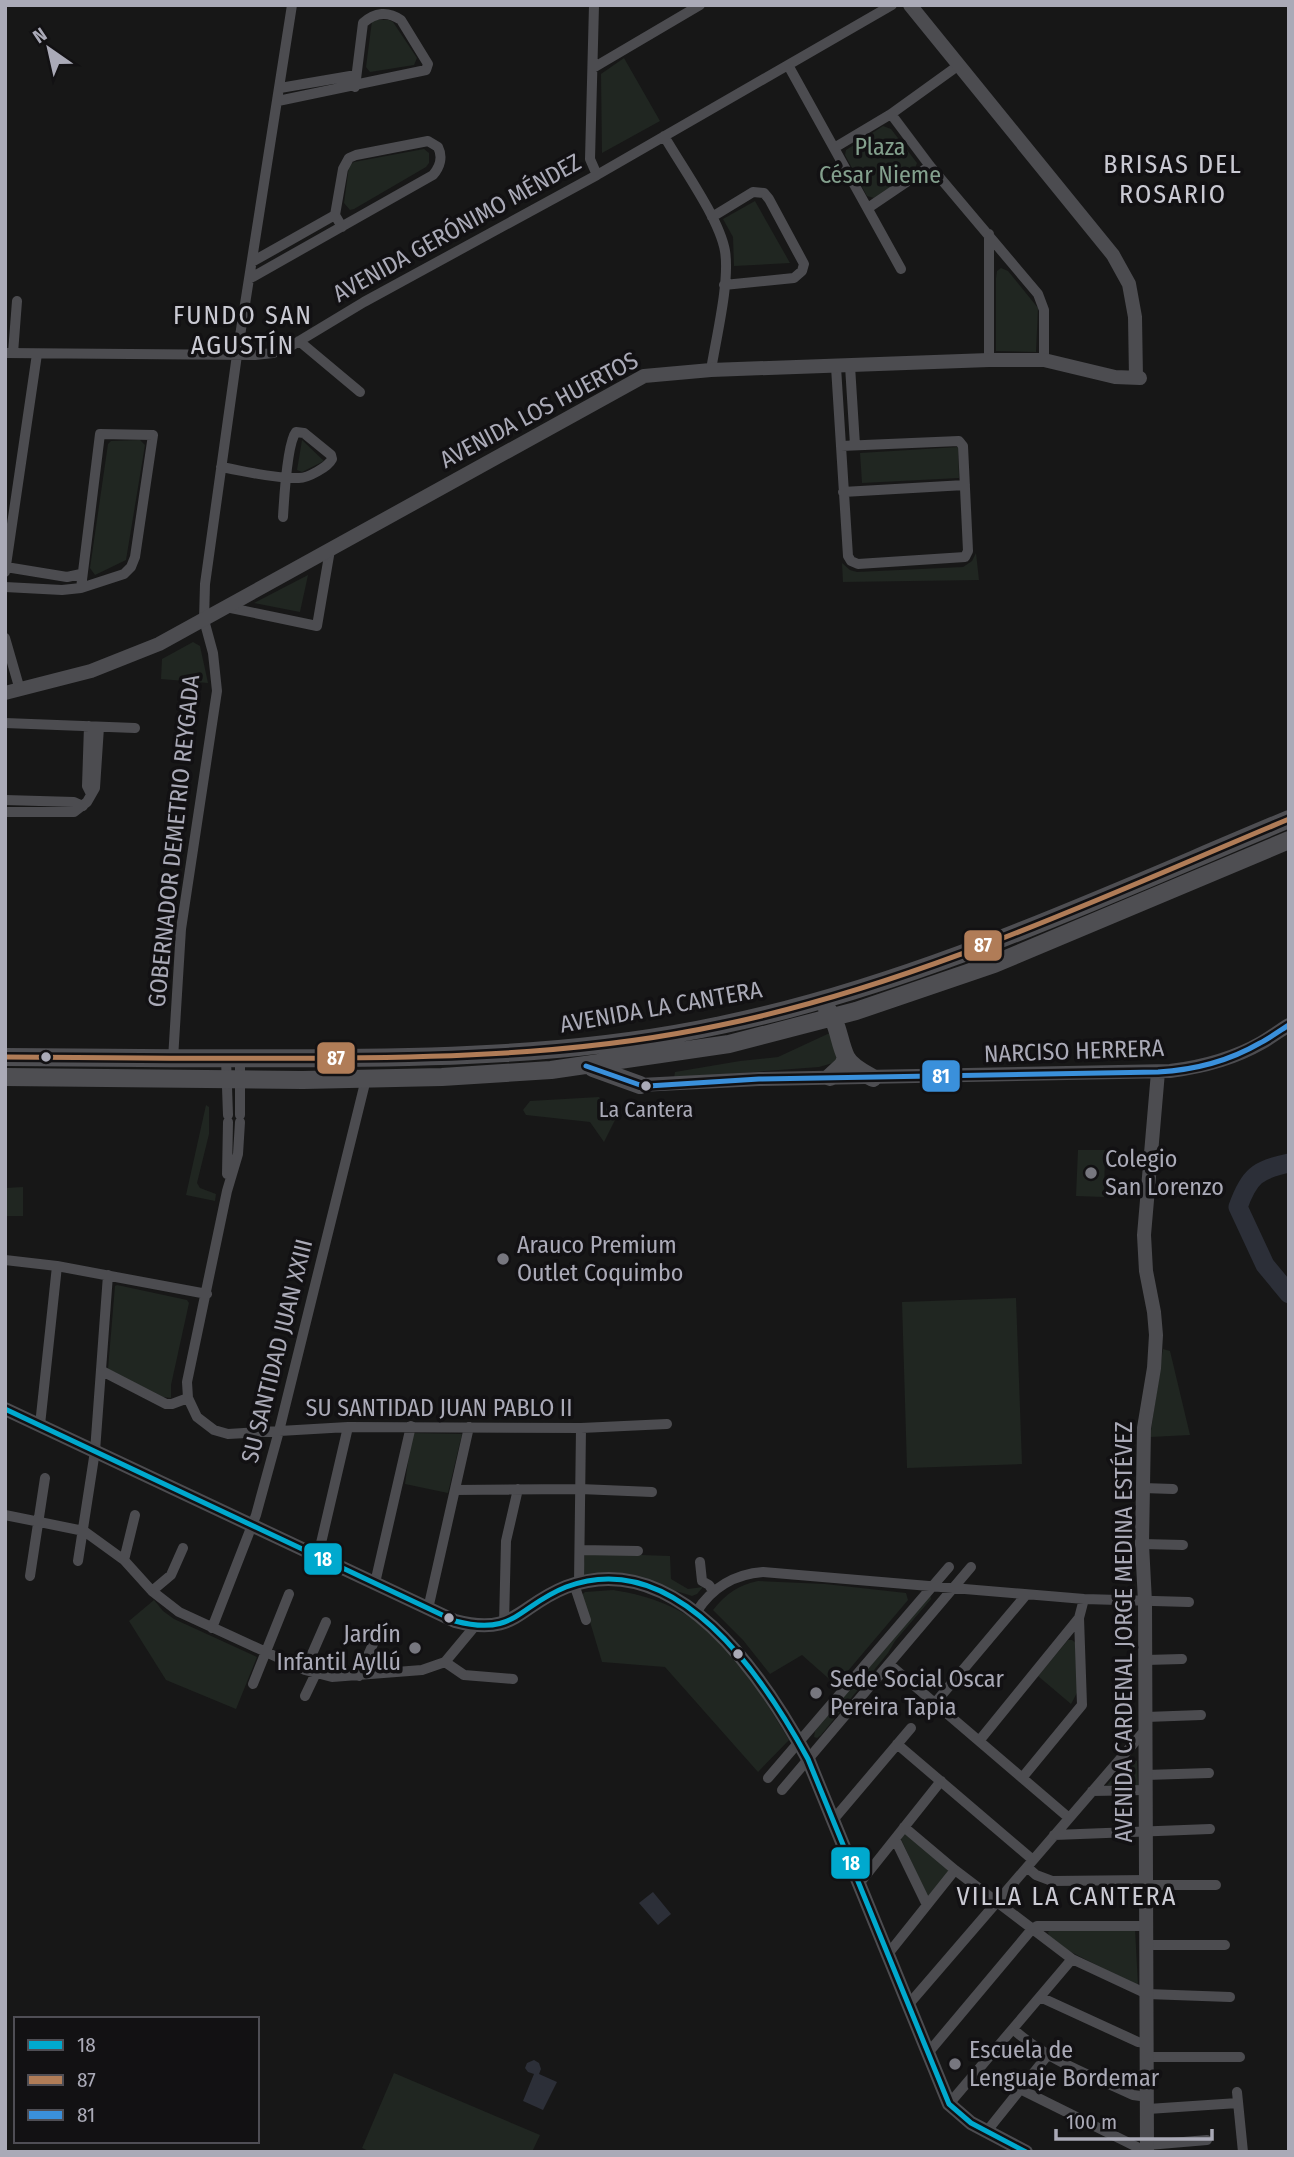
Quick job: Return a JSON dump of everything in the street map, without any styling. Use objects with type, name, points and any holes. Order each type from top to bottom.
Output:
[{"type":"highway","name":"AVENIDA LA CANTERA","points":[[5,1057],[233,1059],[481,1055],[582,1047],[719,1026],[821,1000],[981,946],[1289,819]]},
{"type":"highway","name":"AVENIDA LA CANTERA","points":[[5,1077],[366,1079],[492,1075],[626,1061],[729,1044],[834,1018],[995,964],[1289,840]]},
{"type":"highway","points":[[821,1000],[834,1018],[846,1058],[873,1078]]},
{"type":"highway","points":[[630,1041],[626,1050],[626,1061],[630,1077],[640,1085]]},
{"type":"highway","points":[[830,1077],[843,1065],[846,1058]]},
{"type":"highway","points":[[586,1066],[640,1085]]},
{"type":"street","name":"GOBERNADOR DEMETRIO REYGADA","points":[[173,1059],[181,929],[216,691],[213,653],[204,620],[205,584],[237,355],[292,5]]},
{"type":"street","points":[[594,5],[590,159],[597,175]]},
{"type":"street","points":[[593,68],[682,10],[700,5]]},
{"type":"street","name":"AVENIDA GERÓNIMO MÉNDEZ","points":[[9,353],[273,353],[597,175],[892,5]]},
{"type":"street","points":[[834,148],[891,114],[959,65],[910,5]]},
{"type":"street","points":[[278,101],[356,81],[426,68],[401,20],[381,13],[363,23],[356,81]]},
{"type":"street","points":[[788,65],[901,269]]},
{"type":"street","name":"AVENIDA LOS HUERTOS","points":[[5,693],[67,678],[159,644],[637,379],[657,373],[1044,360],[1115,377],[1138,378],[1135,317],[1129,284],[1113,255],[959,65]]},
{"type":"street","points":[[280,88],[356,81]]},
{"type":"street","points":[[891,114],[930,166],[1038,294],[1043,305],[1044,360]]},
{"type":"street","points":[[664,136],[712,217],[724,251],[724,285],[711,370]]},
{"type":"street","points":[[249,279],[342,227],[433,175],[441,155],[438,147],[428,141],[356,155],[349,159],[343,169],[335,215],[342,227]]},
{"type":"street","points":[[868,208],[930,166]]},
{"type":"street","points":[[712,217],[753,192],[764,193],[804,264],[800,274],[794,278],[724,285]]},
{"type":"street","points":[[252,262],[335,215]]},
{"type":"street","points":[[989,234],[989,360]]},
{"type":"street","points":[[989,266],[999,258],[1010,260]]},
{"type":"street","points":[[9,353],[17,301]]},
{"type":"street","points":[[299,341],[360,392]]},
{"type":"street","points":[[5,572],[37,354]]},
{"type":"street","points":[[843,367],[855,445]]},
{"type":"street","points":[[841,446],[959,441],[963,446],[968,551],[962,559],[858,564],[851,561],[848,556],[841,446],[843,367]]},
{"type":"street","points":[[5,587],[62,590],[81,588],[124,574],[134,562],[153,435],[100,433],[81,588]]},
{"type":"street","points":[[221,467],[287,477],[302,478],[332,461],[331,455],[304,433],[293,435],[287,477],[283,517]]},
{"type":"street","points":[[843,492],[965,485]]},
{"type":"street","points":[[226,607],[317,626],[330,550]]},
{"type":"street","points":[[6,567],[67,576],[81,574]]},
{"type":"street","points":[[5,638],[20,690]]},
{"type":"street","points":[[5,723],[135,728]]},
{"type":"street","points":[[5,812],[74,812],[83,806],[91,794],[87,786],[94,727]]},
{"type":"street","points":[[5,800],[74,802],[83,806]]},
{"type":"street","name":"NARCISO HERRERA","points":[[640,1085],[830,1077],[1158,1072],[1189,1069],[1225,1060],[1282,1035],[1289,1025]]},
{"type":"street","points":[[227,1191],[228,1119],[233,1059]]},
{"type":"street","name":"AVENIDA CARDENAL JORGE MEDINA ESTÉVEZ","points":[[1148,2148],[1146,1660],[1142,1544],[1144,1428],[1156,1344],[1144,1235],[1158,1072]]},
{"type":"street","points":[[102,1371],[166,1404],[172,1405],[188,1398],[187,1382],[227,1191],[238,1154],[240,1119],[233,1079]]},
{"type":"street","name":"SU SANTIDAD JUAN XXIII","points":[[212,1628],[253,1525],[279,1431],[366,1079]]},
{"type":"street","points":[[5,1260],[57,1266],[207,1294]]},
{"type":"street","points":[[40,1425],[57,1266]]},
{"type":"street","points":[[78,1561],[95,1451],[108,1275]]},
{"type":"street","name":"SU SANTIDAD JUAN PABLO II","points":[[188,1398],[197,1417],[214,1430],[228,1434],[348,1427],[580,1428],[667,1424]]},
{"type":"street","points":[[5,1409],[455,1621],[475,1626],[504,1623],[555,1592],[577,1583],[608,1580],[626,1581],[659,1591],[697,1612],[757,1678],[799,1741],[950,2104],[964,2118],[1026,2152]]},
{"type":"street","points":[[375,1583],[411,1426]]},
{"type":"street","points":[[318,1556],[348,1427]]},
{"type":"street","points":[[428,1609],[469,1427]]},
{"type":"street","points":[[580,1428],[580,1550],[577,1583],[586,1620]]},
{"type":"street","points":[[30,1576],[45,1478]]},
{"type":"street","points":[[1143,1488],[1172,1489]]},
{"type":"street","points":[[504,1623],[506,1541],[518,1489]]},
{"type":"street","points":[[455,1490],[580,1489],[652,1492]]},
{"type":"street","points":[[5,1515],[84,1531],[124,1560],[152,1591],[179,1612],[310,1672],[332,1677],[422,1670],[445,1662],[475,1626]]},
{"type":"street","points":[[124,1560],[135,1515]]},
{"type":"street","points":[[1142,1544],[1183,1545]]},
{"type":"street","points":[[152,1591],[171,1575],[183,1548]]},
{"type":"street","points":[[580,1550],[638,1551]]},
{"type":"street","points":[[700,1562],[702,1581],[713,1591]]},
{"type":"street","points":[[768,1778],[949,1567]]},
{"type":"street","points":[[782,1790],[971,1567]]},
{"type":"street","points":[[697,1612],[713,1591],[732,1579],[763,1572],[1027,1595],[1189,1602]]},
{"type":"street","points":[[253,1684],[289,1594]]},
{"type":"street","points":[[935,1703],[1027,1595]]},
{"type":"street","points":[[1022,1778],[1082,1705],[1079,1618],[1084,1599]]},
{"type":"street","points":[[979,1741],[1079,1618]]},
{"type":"street","points":[[305,1696],[326,1622]]},
{"type":"street","points":[[359,1676],[373,1644]]},
{"type":"street","points":[[1146,1660],[1182,1659]]},
{"type":"street","points":[[445,1662],[464,1675],[513,1679]]},
{"type":"street","points":[[889,1664],[1069,1818]]},
{"type":"street","points":[[909,2004],[1092,1791],[1146,1723],[1201,1715]]},
{"type":"street","points":[[833,1821],[911,1728]]},
{"type":"street","points":[[897,1744],[1030,1863],[1036,1875],[1052,1881],[1216,1885]]},
{"type":"street","points":[[1146,1775],[1209,1773]]},
{"type":"street","points":[[859,1884],[941,1782]]},
{"type":"street","points":[[1092,1791],[1146,1790]]},
{"type":"street","points":[[904,1827],[955,1870],[1072,1959],[1147,1994],[1230,1997]]},
{"type":"street","points":[[1054,1835],[1210,1829]]},
{"type":"street","points":[[895,1839],[926,1905]]},
{"type":"street","points":[[888,1954],[955,1870]]},
{"type":"street","points":[[928,2053],[1037,1926],[1147,1926]]},
{"type":"street","points":[[1147,1945],[1225,1945]]},
{"type":"street","points":[[950,2104],[1072,1959]]},
{"type":"street","points":[[1040,1997],[1138,2042],[1148,2050],[1240,2057]]},
{"type":"street","points":[[1013,2029],[1046,2056],[1148,2103],[1238,2097],[1243,2152]]},
{"type":"street","points":[[987,2131],[1046,2056]]},
{"type":"street","points":[[1020,2089],[1148,2148],[1207,2140]]},
{"type":"green space","points":[[374,20],[393,22],[417,58],[414,65],[370,72],[366,67]]},
{"type":"green space","points":[[624,58],[660,121],[602,153],[601,74]]},
{"type":"green space","name":"Plaza César Nieme","points":[[883,126],[891,129],[917,163],[914,171],[874,198],[867,196],[845,155],[846,150]]},
{"type":"green space","points":[[424,149],[429,153],[426,167],[354,209],[350,210],[344,203],[349,166],[354,162]]},
{"type":"green space","points":[[755,201],[790,263],[734,266],[733,237],[723,219]]},
{"type":"green space","points":[[1001,268],[1008,271],[1038,308],[1036,352],[996,351],[996,278],[997,271]]},
{"type":"green space","points":[[140,440],[145,445],[126,560],[95,575],[90,568],[108,444],[111,441]]},
{"type":"green space","points":[[302,440],[324,461],[302,472],[297,470]]},
{"type":"green space","points":[[958,447],[959,478],[862,483],[860,453]]},
{"type":"green space","points":[[976,553],[979,580],[843,582],[842,563],[857,572],[963,567],[972,561]]},
{"type":"green space","points":[[308,575],[300,612],[254,603]]},
{"type":"green space","points":[[193,642],[200,646],[208,683],[161,679],[162,659]]},
{"type":"green space","points":[[834,1031],[840,1061],[819,1067],[674,1078],[675,1072],[778,1057]]},
{"type":"green space","points":[[599,1097],[608,1111],[619,1112],[604,1142],[590,1122],[526,1115],[523,1110],[530,1101]]},
{"type":"green space","points":[[206,1105],[209,1107],[209,1134],[197,1183],[200,1188],[216,1194],[215,1201],[186,1195]]},
{"type":"green space","name":"Colegio San Lorenzo","points":[[1078,1150],[1105,1150],[1104,1197],[1076,1196]]},
{"type":"green space","points":[[23,1187],[23,1216],[5,1216],[5,1188]]},
{"type":"green space","points":[[117,1285],[187,1300],[189,1303],[171,1385],[171,1398],[163,1397],[108,1369]]},
{"type":"green space","points":[[1016,1298],[1022,1464],[907,1468],[902,1302]]},
{"type":"green space","points":[[1163,1349],[1170,1351],[1190,1435],[1150,1437]]},
{"type":"green space","points":[[412,1433],[462,1434],[448,1493],[405,1484]]},
{"type":"green space","points":[[585,1553],[670,1556],[671,1579],[688,1589],[703,1587],[692,1596],[629,1576],[583,1575]]},
{"type":"green space","points":[[758,1581],[825,1584],[906,1593],[908,1600],[836,1685],[802,1655],[770,1674],[743,1640],[713,1610],[733,1591]]},
{"type":"green space","points":[[613,1590],[646,1597],[675,1609],[699,1623],[720,1641],[738,1662],[789,1740],[758,1772],[665,1667],[602,1662],[582,1595],[585,1592]]},
{"type":"green space","points":[[930,1595],[931,1599],[888,1653],[821,1735],[814,1737],[815,1731]]},
{"type":"green space","points":[[154,1600],[174,1619],[257,1657],[236,1709],[166,1680],[129,1621]]},
{"type":"green space","points":[[1068,1640],[1076,1643],[1078,1691],[1071,1704],[1038,1676]]},
{"type":"green space","points":[[1133,1759],[1137,1761],[1138,1786],[1107,1785],[1126,1763]]},
{"type":"green space","points":[[905,1833],[950,1871],[928,1898],[901,1839]]},
{"type":"green space","points":[[1052,1929],[1135,1929],[1138,1986],[1069,1951],[1049,1936],[1048,1932]]},
{"type":"green space","points":[[394,2073],[540,2135],[532,2152],[371,2152],[362,2148]]},
{"type":"shaded area","points":[[653,1892],[671,1914],[658,1925],[639,1903]]},
{"type":"shaded area","points":[[534,2060],[539,2063],[539,2074],[557,2082],[543,2110],[523,2101],[534,2074],[525,2068],[527,2063]]},
{"type":"waterway","points":[[1289,1163],[1269,1168],[1256,1176],[1246,1188],[1238,1207],[1265,1265],[1289,1294]]},
{"type":"transit line","name":"87","points":[[5,1057],[435,1056],[578,1047],[674,1034],[795,1008],[939,962],[1010,936],[1289,819]]},
{"type":"transit line","name":"81","points":[[586,1066],[648,1086],[759,1079],[1158,1072],[1198,1067],[1224,1060],[1289,1025]]},
{"type":"transit line","name":"18","points":[[5,1409],[455,1621],[475,1625],[504,1622],[566,1587],[606,1579],[644,1585],[680,1602],[712,1627],[741,1658],[767,1692],[808,1759],[949,2104],[971,2123],[1026,2152]]},
{"type":"place","name":"La Cantera","points":[[646,1086]]},
{"type":"place","name":"Colegio San Lorenzo","points":[[1091,1173]]},
{"type":"place","name":"Arauco Premium Outlet Coquimbo","points":[[503,1259]]},
{"type":"place","name":"Jardín Infantil Ayllú","points":[[415,1648]]},
{"type":"place","name":"Sede Social Oscar Pereira Tapia","points":[[816,1693]]},
{"type":"place","name":"Escuela de Lenguaje Bordemar","points":[[955,2064]]},
{"type":"district","name":"BRISAS DEL ROSARIO","points":[[1173,179]]},
{"type":"district","name":"FUNDO SAN AGUSTÍN","points":[[243,330]]},
{"type":"district","name":"VILLA LA CANTERA","points":[[1067,1896]]}]
